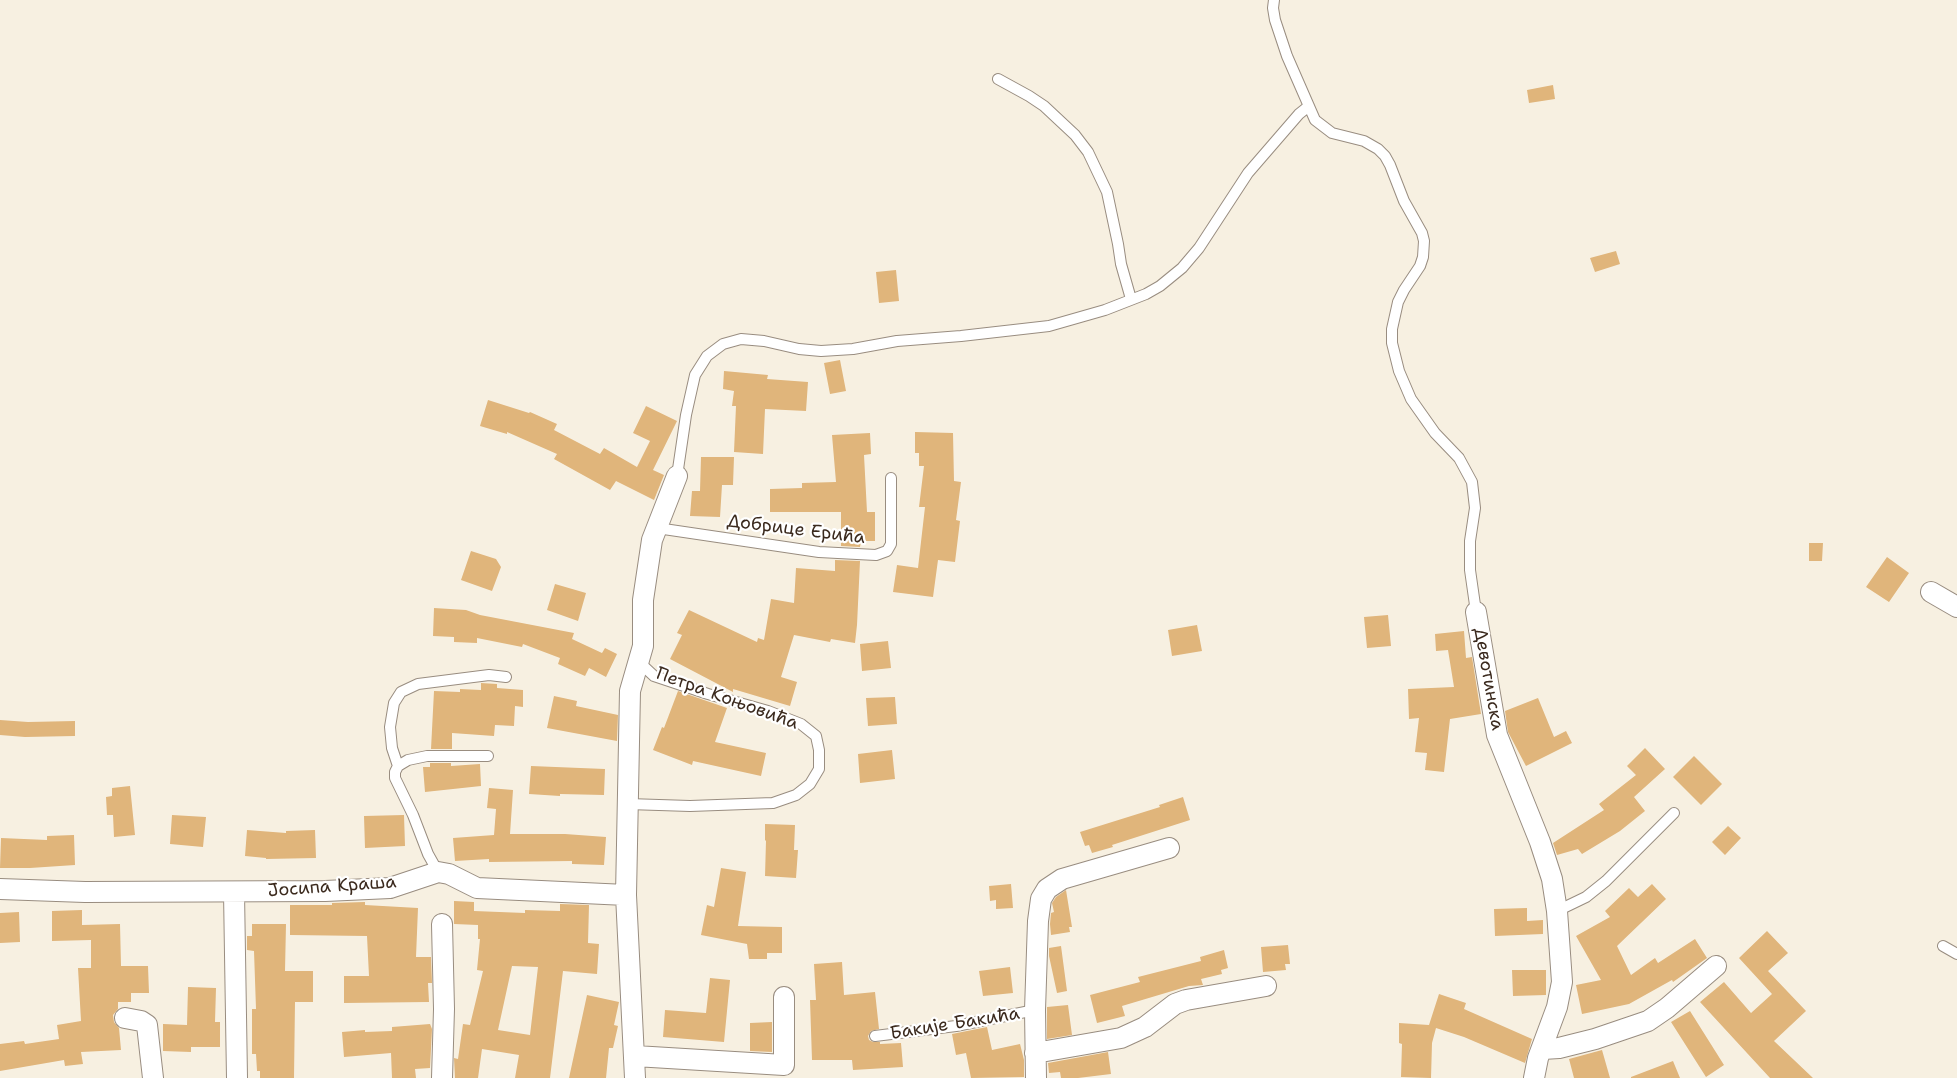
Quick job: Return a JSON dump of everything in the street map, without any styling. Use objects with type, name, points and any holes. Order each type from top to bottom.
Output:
[{"type":"street","name":"Петра Коњовића","points":[[626,895],[630,690],[640,663],[644,636],[644,580],[652,540],[677,476]]},
{"type":"street","points":[[1931,592],[1957,607]]},
{"type":"street","name":"Девотинска","points":[[1476,612],[1498,736],[1540,842],[1552,879],[1557,911],[1562,982],[1557,1006],[1538,1058],[1534,1078]]},
{"type":"street","name":"Бакије Бакића","points":[[1036,1078],[1035,1010],[1038,921],[1041,899],[1047,889],[1062,879],[1169,848]]},
{"type":"street","points":[[438,872],[449,874],[477,888],[626,895],[635,1078]]},
{"type":"street","name":"Јосипа Краша","points":[[0,889],[85,892],[325,891],[390,888],[438,872]]},
{"type":"street","points":[[234,892],[237,1078]]},
{"type":"street","points":[[442,924],[444,1009],[442,1078]]},
{"type":"street","points":[[1543,1048],[1559,1048],[1595,1039],[1648,1021],[1667,1008],[1716,966]]},
{"type":"street","points":[[1036,1053],[1122,1038],[1145,1027],[1175,1004],[1186,1000],[1266,986]]},
{"type":"street","points":[[635,1056],[784,1065],[784,997]]},
{"type":"street","points":[[125,1018],[141,1021],[147,1025],[152,1078]]},
{"type":"lane","name":"Девотинска","points":[[1274,0],[1273,8],[1287,56],[1315,120],[1323,127],[1340,136],[1364,140],[1385,156],[1404,201],[1422,233],[1424,241],[1423,257],[1420,266],[1398,302],[1392,329],[1392,343],[1399,371],[1411,399],[1431,427],[1448,444],[1466,469],[1474,495],[1470,555],[1476,612]]},
{"type":"lane","points":[[998,78],[1044,106],[1060,120],[1088,152],[1107,192],[1121,264],[1131,299]]},
{"type":"lane","name":"Петра Коњовића","points":[[677,476],[686,415],[695,375],[703,361],[723,344],[741,339],[820,351],[853,349],[897,341],[1049,326],[1105,310],[1160,286],[1182,268],[1199,248],[1248,173],[1299,114],[1309,106]]},
{"type":"lane","name":"Добрице Ерића","points":[[657,528],[811,551],[876,555],[887,551],[891,544],[892,478]]},
{"type":"lane","name":"Петра Коњовића","points":[[628,804],[690,806],[773,803],[796,795],[810,784],[819,768],[819,750],[816,736],[801,724],[768,711],[654,676],[640,663]]},
{"type":"lane","points":[[398,766],[392,748],[390,727],[394,703],[401,692],[418,684],[489,675],[506,677]]},
{"type":"lane","points":[[438,872],[428,854],[414,815],[395,778],[395,772],[398,766],[408,760],[427,756],[488,756]]},
{"type":"lane","points":[[1557,911],[1586,897],[1606,881],[1674,813]]},
{"type":"lane","points":[[1942,946],[1957,954]]},
{"type":"lane","name":"Бакије Бакића","points":[[875,1036],[956,1026],[1035,1010]]},
{"type":"building","points":[[1553,85],[1555,99],[1529,103],[1527,90]]},
{"type":"building","points":[[1616,251],[1620,264],[1595,272],[1590,258]]},
{"type":"building","points":[[896,270],[899,301],[879,303],[876,272]]},
{"type":"building","points":[[840,360],[846,391],[830,394],[824,363]]},
{"type":"building","points":[[724,371],[768,375],[767,379],[808,382],[806,411],[765,409],[763,454],[734,452],[736,406],[732,406],[734,391],[723,389]]},
{"type":"building","points":[[488,400],[530,412],[557,424],[554,430],[600,454],[604,448],[637,467],[650,441],[633,433],[646,406],[677,421],[653,470],[664,475],[654,500],[616,481],[610,490],[554,459],[557,454],[507,432],[507,434],[480,426]]},
{"type":"building","points":[[915,432],[953,433],[954,481],[961,482],[956,520],[960,521],[955,562],[938,560],[933,597],[893,592],[897,565],[918,568],[925,507],[919,507],[924,466],[919,466],[919,453],[915,453]]},
{"type":"building","points":[[870,433],[871,454],[864,455],[867,512],[875,512],[875,541],[861,541],[860,547],[841,546],[841,512],[770,512],[770,489],[802,488],[802,483],[836,482],[832,435]]},
{"type":"building","points":[[701,457],[734,457],[733,485],[722,485],[720,517],[690,516],[692,491],[700,491]]},
{"type":"building","points":[[1809,543],[1823,543],[1822,561],[1809,561]]},
{"type":"building","points":[[471,551],[496,559],[501,567],[492,591],[461,580]]},
{"type":"building","points":[[1887,557],[1909,573],[1889,602],[1866,587]]},
{"type":"building","points":[[835,560],[860,561],[855,643],[831,639],[830,642],[794,635],[781,677],[797,682],[790,706],[733,689],[733,692],[670,659],[682,635],[677,633],[689,610],[757,642],[758,638],[764,640],[771,599],[794,603],[796,568],[835,571]]},
{"type":"building","points":[[555,584],[586,593],[578,621],[547,610]]},
{"type":"building","points":[[434,608],[466,610],[480,615],[574,633],[572,639],[602,653],[605,648],[617,654],[606,677],[589,668],[585,676],[558,664],[560,658],[523,644],[522,647],[477,638],[477,643],[454,642],[454,637],[433,636]]},
{"type":"building","points":[[1388,615],[1391,646],[1367,648],[1364,617]]},
{"type":"building","points":[[1197,625],[1202,651],[1172,656],[1168,630]]},
{"type":"building","points":[[1464,631],[1466,658],[1472,657],[1481,714],[1450,719],[1444,772],[1425,770],[1427,753],[1415,752],[1419,718],[1409,719],[1408,689],[1454,687],[1448,650],[1436,651],[1435,634]]},
{"type":"building","points":[[888,641],[891,668],[862,671],[860,644]]},
{"type":"building","points":[[481,683],[497,684],[497,688],[523,690],[523,707],[515,706],[514,726],[495,725],[494,736],[452,733],[452,749],[431,749],[434,691],[460,692],[460,689],[481,690]]},
{"type":"building","points":[[678,691],[727,708],[715,742],[766,753],[761,776],[693,761],[692,765],[653,750],[662,727],[664,728]]},
{"type":"building","points":[[554,696],[577,701],[576,706],[618,715],[617,741],[547,728]]},
{"type":"building","points":[[895,697],[897,724],[868,726],[866,698]]},
{"type":"building","points":[[1538,698],[1554,737],[1566,731],[1572,743],[1526,766],[1508,732],[1505,711]]},
{"type":"building","points":[[0,720],[28,722],[75,721],[75,736],[25,737],[0,735]]},
{"type":"building","points":[[1645,748],[1665,769],[1634,797],[1645,811],[1620,831],[1582,854],[1578,849],[1557,855],[1553,843],[1604,810],[1599,804],[1636,775],[1627,766]]},
{"type":"building","points":[[892,750],[895,779],[860,783],[858,754]]},
{"type":"building","points":[[1694,756],[1722,784],[1701,805],[1673,777]]},
{"type":"building","points":[[430,763],[451,763],[451,766],[480,764],[481,786],[425,792],[423,767],[430,767]]},
{"type":"building","points":[[531,766],[605,769],[604,795],[560,794],[560,796],[529,794]]},
{"type":"building","points":[[130,786],[135,835],[114,837],[113,815],[107,815],[106,797],[112,796],[112,788]]},
{"type":"building","points":[[489,788],[513,790],[510,834],[565,834],[606,837],[604,865],[572,864],[572,861],[489,862],[489,859],[455,861],[453,838],[494,835],[496,809],[487,808]]},
{"type":"building","points":[[1183,797],[1190,820],[1092,853],[1089,845],[1085,846],[1080,832],[1160,807],[1159,805]]},
{"type":"building","points":[[172,815],[206,817],[203,847],[170,844]]},
{"type":"building","points":[[404,815],[405,846],[365,848],[364,816]]},
{"type":"building","points":[[765,824],[795,825],[794,850],[798,850],[796,878],[765,876]]},
{"type":"building","points":[[1728,826],[1741,838],[1725,855],[1712,842]]},
{"type":"building","points":[[247,830],[286,833],[286,831],[315,830],[316,858],[266,859],[245,856]]},
{"type":"building","points":[[74,835],[75,865],[0,868],[1,838],[47,840],[47,836]]},
{"type":"building","points":[[721,868],[746,872],[738,926],[782,927],[782,953],[767,953],[767,959],[749,959],[747,944],[701,935],[707,905],[714,907]]},
{"type":"building","points":[[1011,884],[1013,908],[996,909],[996,900],[990,901],[989,886]]},
{"type":"building","points":[[1652,884],[1666,899],[1617,946],[1631,975],[1655,958],[1658,963],[1695,939],[1707,958],[1673,982],[1672,980],[1629,1004],[1582,1014],[1576,985],[1601,980],[1576,936],[1610,917],[1605,911],[1629,888],[1638,897]]},
{"type":"building","points":[[1066,890],[1072,927],[1069,927],[1070,932],[1051,935],[1051,913],[1054,912],[1052,903],[1056,897]]},
{"type":"building","points":[[454,901],[474,902],[474,911],[525,913],[525,910],[560,911],[560,904],[589,905],[588,943],[599,944],[597,974],[563,971],[550,1078],[515,1078],[519,1055],[482,1049],[478,1078],[455,1078],[454,1058],[458,1059],[463,1024],[470,1025],[483,971],[477,970],[480,939],[478,939],[478,925],[454,924]],"holes":[[[512,966],[538,967],[530,1035],[498,1030]]]},
{"type":"building","points":[[365,902],[365,905],[418,908],[416,957],[431,957],[432,983],[428,983],[429,1002],[344,1003],[344,976],[369,976],[367,936],[290,935],[290,905],[332,905],[332,903]]},
{"type":"building","points":[[1527,908],[1527,921],[1543,920],[1543,934],[1495,936],[1494,909]]},
{"type":"building","points":[[82,910],[82,925],[120,924],[121,966],[148,966],[149,993],[131,993],[131,1002],[118,1002],[118,1009],[113,1015],[114,1022],[119,1028],[121,1050],[81,1052],[83,1064],[65,1066],[64,1060],[0,1071],[0,1044],[24,1041],[25,1044],[59,1039],[57,1025],[81,1021],[78,968],[91,968],[91,940],[52,941],[52,911]]},
{"type":"building","points":[[19,912],[20,942],[0,943],[0,913]]},
{"type":"building","points":[[252,924],[286,924],[285,971],[313,971],[313,1002],[295,1002],[294,1078],[260,1078],[260,1071],[257,1071],[256,1054],[252,1054],[252,1009],[256,1009],[254,951],[247,950],[247,936],[252,936]]},
{"type":"building","points":[[1767,931],[1788,953],[1768,971],[1806,1011],[1774,1041],[1813,1078],[1770,1078],[1700,1002],[1724,982],[1751,1013],[1772,994],[1739,958]]},
{"type":"building","points":[[1288,945],[1290,964],[1285,964],[1286,970],[1263,972],[1261,947]]},
{"type":"building","points":[[1061,946],[1067,991],[1057,993],[1049,948]]},
{"type":"building","points":[[1224,950],[1228,968],[1221,970],[1222,974],[1201,979],[1203,985],[1189,986],[1122,1006],[1125,1016],[1097,1023],[1090,995],[1140,982],[1138,977],[1201,961],[1200,957]]},
{"type":"building","points":[[842,962],[844,995],[875,992],[879,1029],[871,1031],[868,1036],[869,1040],[880,1042],[880,1044],[901,1043],[903,1067],[853,1070],[852,1060],[812,1060],[810,1000],[816,1000],[814,964]]},
{"type":"building","points":[[1010,967],[1013,993],[983,996],[979,971]]},
{"type":"building","points":[[1512,970],[1546,970],[1546,995],[1513,996]]},
{"type":"building","points":[[710,978],[730,980],[724,1042],[663,1037],[665,1010],[706,1013]]},
{"type":"building","points":[[188,987],[216,988],[215,1022],[220,1022],[220,1047],[191,1047],[191,1052],[163,1051],[163,1024],[187,1025]]},
{"type":"building","points":[[1439,994],[1466,1003],[1464,1009],[1532,1039],[1525,1063],[1464,1037],[1436,1028],[1432,1043],[1431,1078],[1401,1077],[1402,1044],[1399,1043],[1399,1023],[1429,1025]]},
{"type":"building","points":[[587,995],[619,1002],[614,1025],[618,1026],[613,1048],[609,1048],[606,1078],[569,1078]]},
{"type":"building","points":[[1068,1005],[1072,1035],[1047,1039],[1047,1007]]},
{"type":"building","points":[[1690,1011],[1724,1065],[1706,1077],[1671,1022]]},
{"type":"building","points":[[772,1022],[772,1052],[750,1051],[750,1023]]},
{"type":"building","points":[[430,1024],[432,1029],[430,1068],[415,1069],[416,1078],[392,1078],[391,1053],[344,1057],[342,1032],[365,1030],[365,1032],[392,1031],[392,1027]]},
{"type":"building","points":[[987,1027],[992,1050],[1020,1044],[1024,1060],[1024,1077],[971,1078],[966,1053],[956,1055],[952,1034]]},
{"type":"building","points":[[1602,1050],[1610,1078],[1574,1078],[1569,1059]]},
{"type":"building","points":[[1108,1052],[1111,1074],[1061,1078],[1060,1072],[1049,1073],[1048,1063]]},
{"type":"building","points":[[1673,1061],[1680,1078],[1631,1078],[1631,1077]]}]
